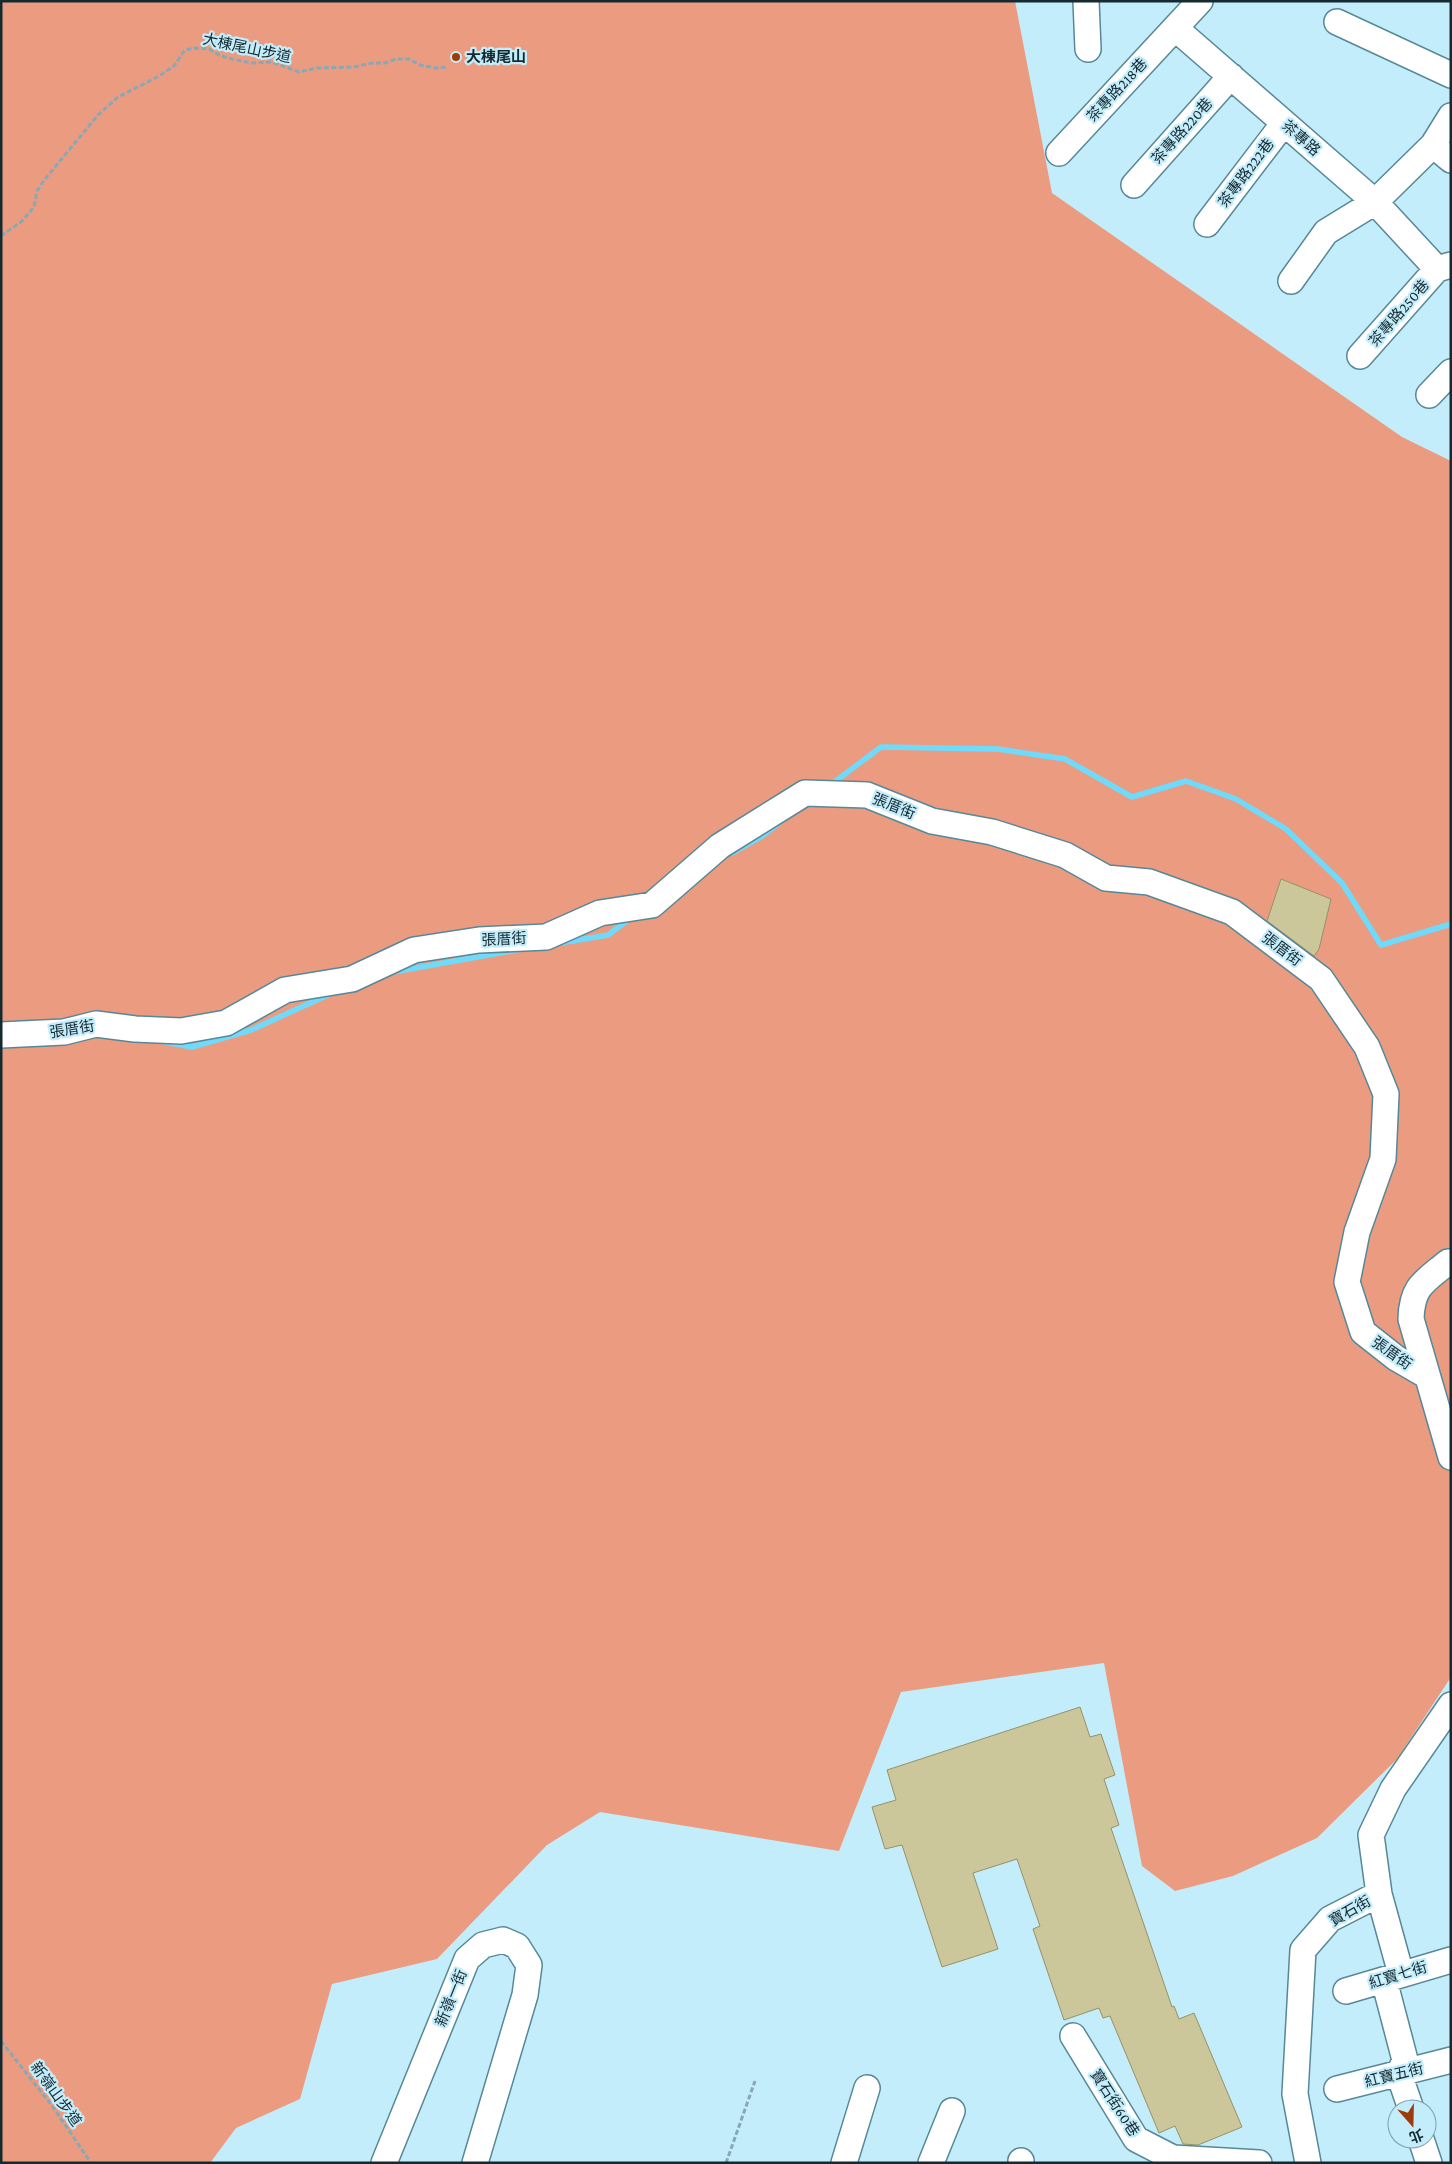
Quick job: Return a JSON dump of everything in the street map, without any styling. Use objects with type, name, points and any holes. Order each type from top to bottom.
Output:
[{"type":"street","points":[[1086,1],[1088,49]]},
{"type":"street","points":[[1175,28],[1200,1]]},
{"type":"street","points":[[1337,22],[1451,75]]},
{"type":"street","name":"茶專路","points":[[1175,28],[1375,202],[1444,267]]},
{"type":"street","name":"茶專路218巷","points":[[1059,153],[1175,28]]},
{"type":"street","name":"茶專路220巷","points":[[1134,185],[1231,76]]},
{"type":"street","points":[[1291,281],[1326,232],[1375,202],[1442,152],[1451,116]]},
{"type":"street","name":"茶專路222巷","points":[[1207,224],[1284,123]]},
{"type":"street","name":"茶專路250巷","points":[[1360,356],[1444,267]]},
{"type":"street","points":[[1429,395],[1451,372]]},
{"type":"street","name":"張厝街","points":[[1,1035],[64,1032],[96,1024],[135,1029],[181,1031],[226,1024],[285,990],[352,979],[414,950],[479,940],[546,936],[600,913],[652,905],[720,846],[805,793],[867,795],[932,821],[992,832],[1065,854],[1106,878],[1149,882],[1232,912],[1321,979],[1367,1047],[1386,1094],[1383,1159],[1357,1232],[1347,1282],[1363,1332],[1396,1358],[1427,1376]]},
{"type":"street","points":[[1451,1262],[1448,1262],[1419,1286],[1411,1301],[1411,1319],[1451,1458]]},
{"type":"street","name":"寶石街","points":[[1308,2163],[1295,2094],[1303,1950],[1330,1919],[1379,1894],[1371,1834],[1393,1789],[1451,1705]]},
{"type":"street","points":[[1379,1894],[1405,2060],[1399,2074],[1408,2099]]},
{"type":"street","name":"新嶺一街","points":[[384,2163],[467,1959],[483,1945],[503,1940],[517,1946],[529,1965],[525,1995],[475,2163]]},
{"type":"street","name":"紅寶七街","points":[[1346,1991],[1451,1960]]},
{"type":"street","name":"寶石街60巷","points":[[1073,2036],[1136,2139],[1174,2158],[1259,2163]]},
{"type":"street","name":"紅寶五街","points":[[1337,2089],[1451,2060]]},
{"type":"street","points":[[844,2163],[867,2088]]},
{"type":"street","points":[[931,2163],[952,2111]]},
{"type":"street","points":[[1424,2149],[1429,2163]]},
{"type":"path","name":"大棟尾山步道","points":[[1,236],[22,221],[34,207],[37,191],[41,185],[98,115],[118,97],[174,66],[185,50],[195,48],[209,49],[220,56],[252,63],[272,62],[299,72],[317,68],[354,67],[409,58],[420,64],[435,68],[448,67]]},
{"type":"path","name":"新嶺山步道","points":[[1,2041],[53,2107],[91,2163]]},
{"type":"path","points":[[726,2163],[755,2081]]},
{"type":"shaded area","points":[[1,1],[1015,1],[1052,193],[1402,437],[1451,461],[1451,1677],[1397,1759],[1317,1838],[1233,1876],[1175,1891],[1142,1866],[1104,1663],[901,1692],[839,1851],[600,1812],[547,1845],[437,1959],[332,1984],[300,2099],[236,2128],[210,2163],[1,2163]]},
{"type":"building","points":[[1281,879],[1331,899],[1319,949],[1314,956],[1267,921]]},
{"type":"building","points":[[1080,1707],[1090,1737],[1101,1734],[1115,1775],[1104,1779],[1119,1825],[1111,1828],[1172,2007],[1174,2006],[1179,2019],[1194,2013],[1242,2127],[1198,2145],[1183,2144],[1175,2126],[1159,2133],[1110,2016],[1103,2018],[1099,2008],[1064,2020],[1033,1929],[1040,1926],[1017,1859],[973,1873],[998,1949],[942,1967],[902,1845],[885,1849],[872,1807],[896,1800],[887,1770]]},
{"type":"waterway","points":[[829,786],[881,747],[998,749],[1065,759],[1132,797],[1186,781],[1236,799],[1286,829],[1342,883],[1381,945],[1451,924]]},
{"type":"waterway","points":[[732,853],[762,836],[779,823]]},
{"type":"waterway","points":[[560,943],[608,935],[632,917]]},
{"type":"waterway","points":[[393,972],[517,950]]},
{"type":"waterway","points":[[165,1042],[192,1047],[251,1030],[330,994]]},
{"type":"place","name":"大棟尾山","points":[[456,57]]}]
